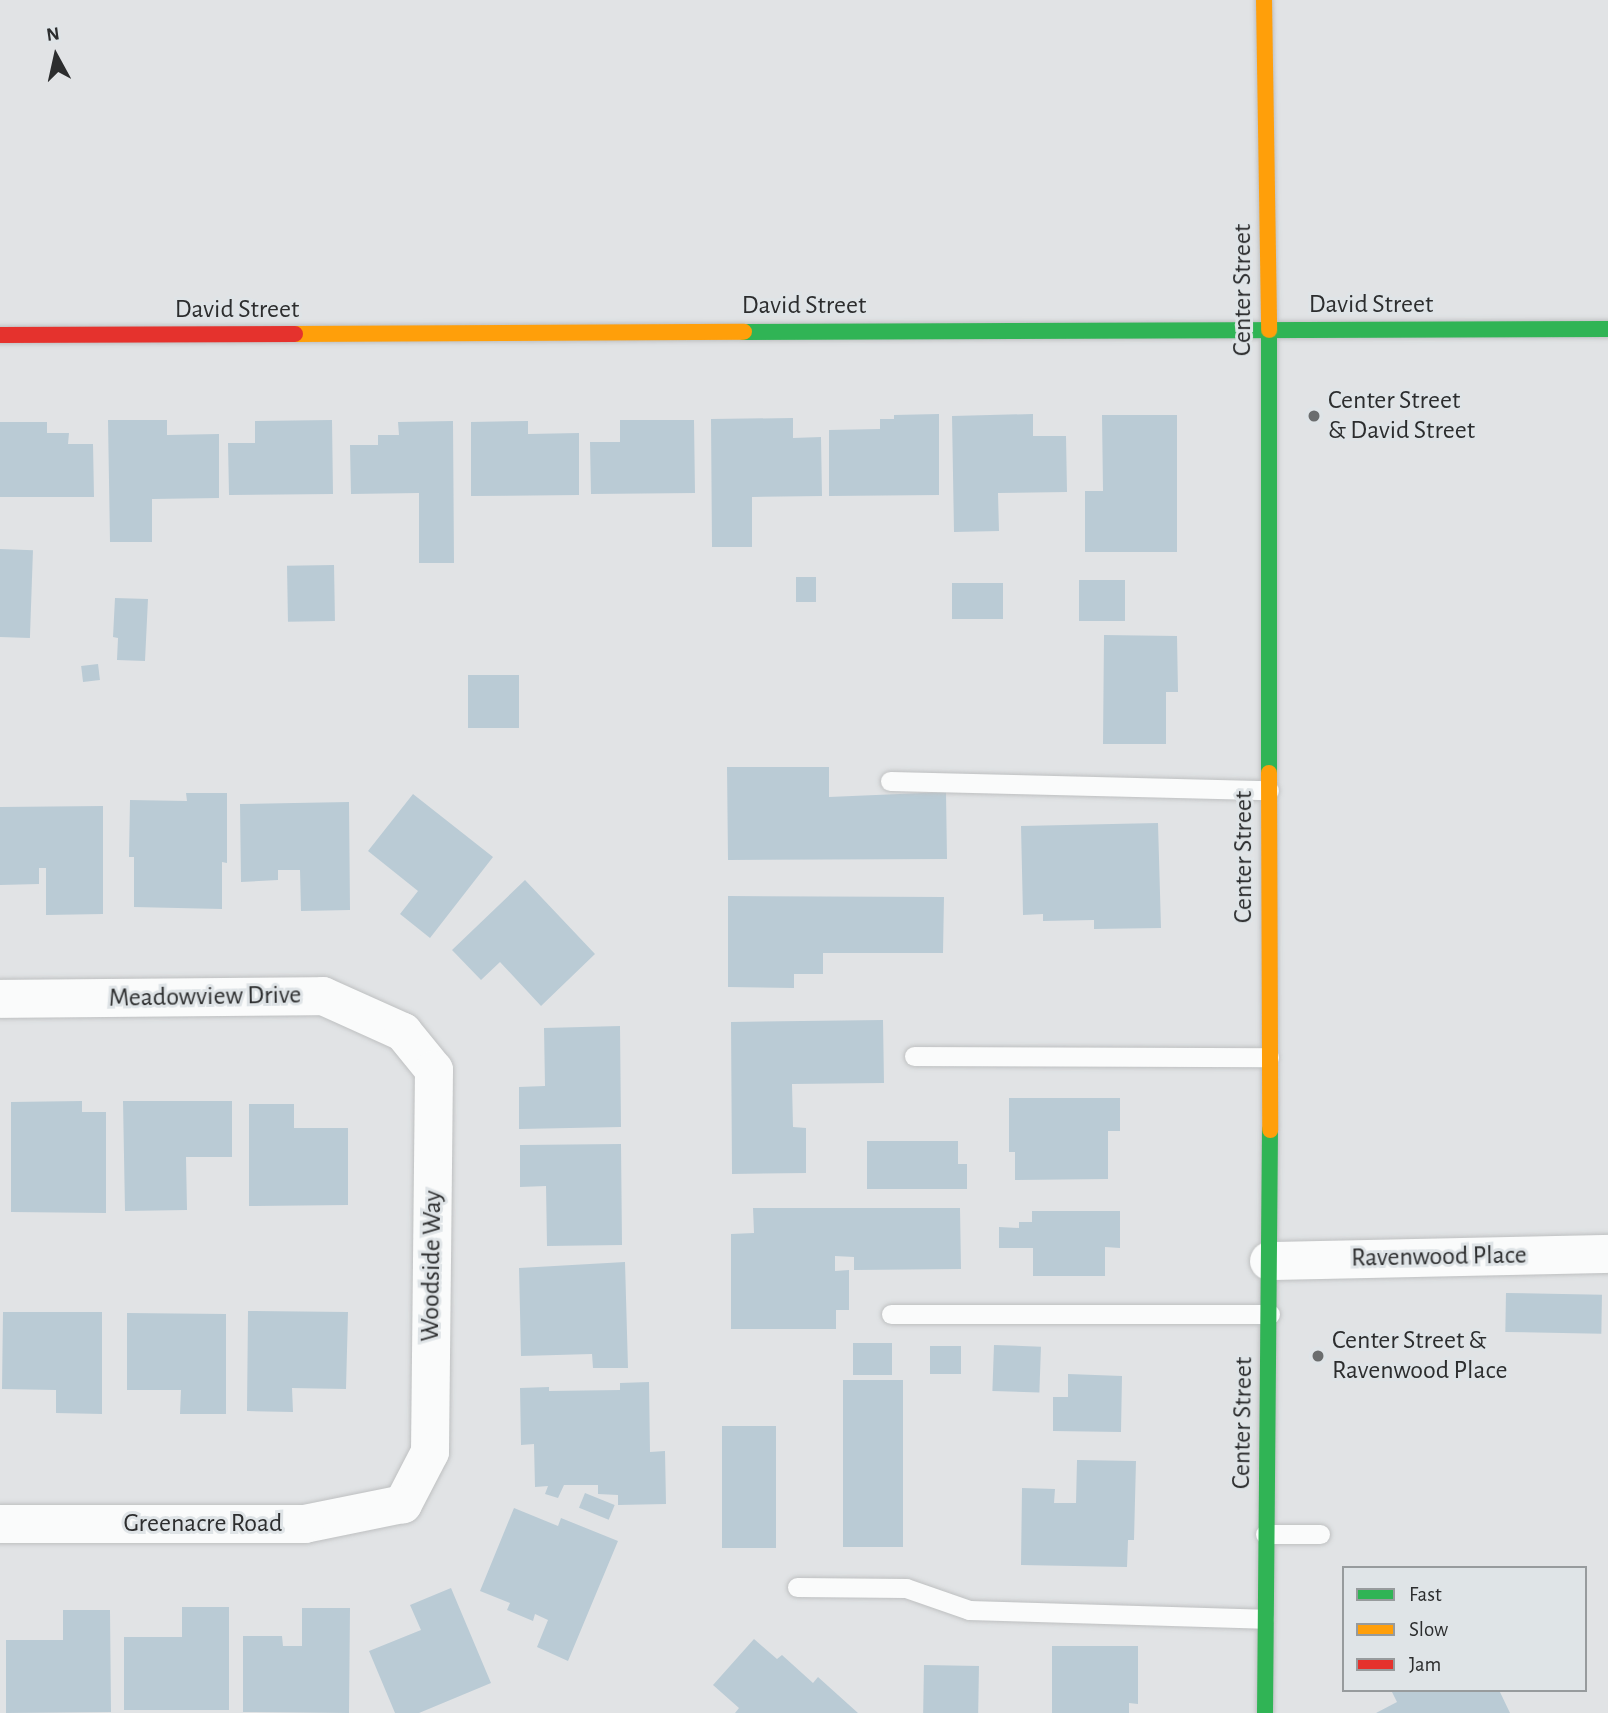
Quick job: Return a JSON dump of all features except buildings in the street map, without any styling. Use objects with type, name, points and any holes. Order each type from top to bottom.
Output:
[{"type":"street","name":"Center Street","points":[[1264,0],[1269,328],[1269,1314],[1265,1713]]},
{"type":"street","name":"David Street","points":[[0,335],[1269,328],[1608,329]]},
{"type":"street","name":"Meadowview Drive","points":[[0,999],[323,996],[402,1031]]},
{"type":"street","name":"Woodside Way","points":[[402,1031],[434,1070],[430,1452],[403,1504]]},
{"type":"street","name":"Ravenwood Place","points":[[1269,1261],[1608,1254]]},
{"type":"street","name":"Greenacre Road","points":[[0,1524],[304,1524],[403,1504]]},
{"type":"lane","points":[[890,781],[1269,790]]},
{"type":"lane","points":[[914,1056],[1269,1057]]},
{"type":"lane","points":[[891,1314],[1269,1314]]},
{"type":"lane","points":[[1265,1534],[1320,1534]]},
{"type":"lane","points":[[797,1587],[906,1588],[969,1610],[1264,1619]]},
{"type":"traffic: fast","points":[[744,332],[1608,329]]},
{"type":"traffic: fast","points":[[1269,330],[1269,773]]},
{"type":"traffic: fast","points":[[1265,1713],[1270,1130]]},
{"type":"traffic: slow","points":[[1264,0],[1269,330]]},
{"type":"traffic: slow","points":[[295,334],[744,332]]},
{"type":"traffic: slow","points":[[1269,773],[1270,1130]]},
{"type":"traffic: jam","points":[[0,335],[295,334]]},
{"type":"place","name":"Center Street & David Street","points":[[1314,416]]},
{"type":"place","name":"Center Street & Ravenwood Place","points":[[1318,1356]]}]
